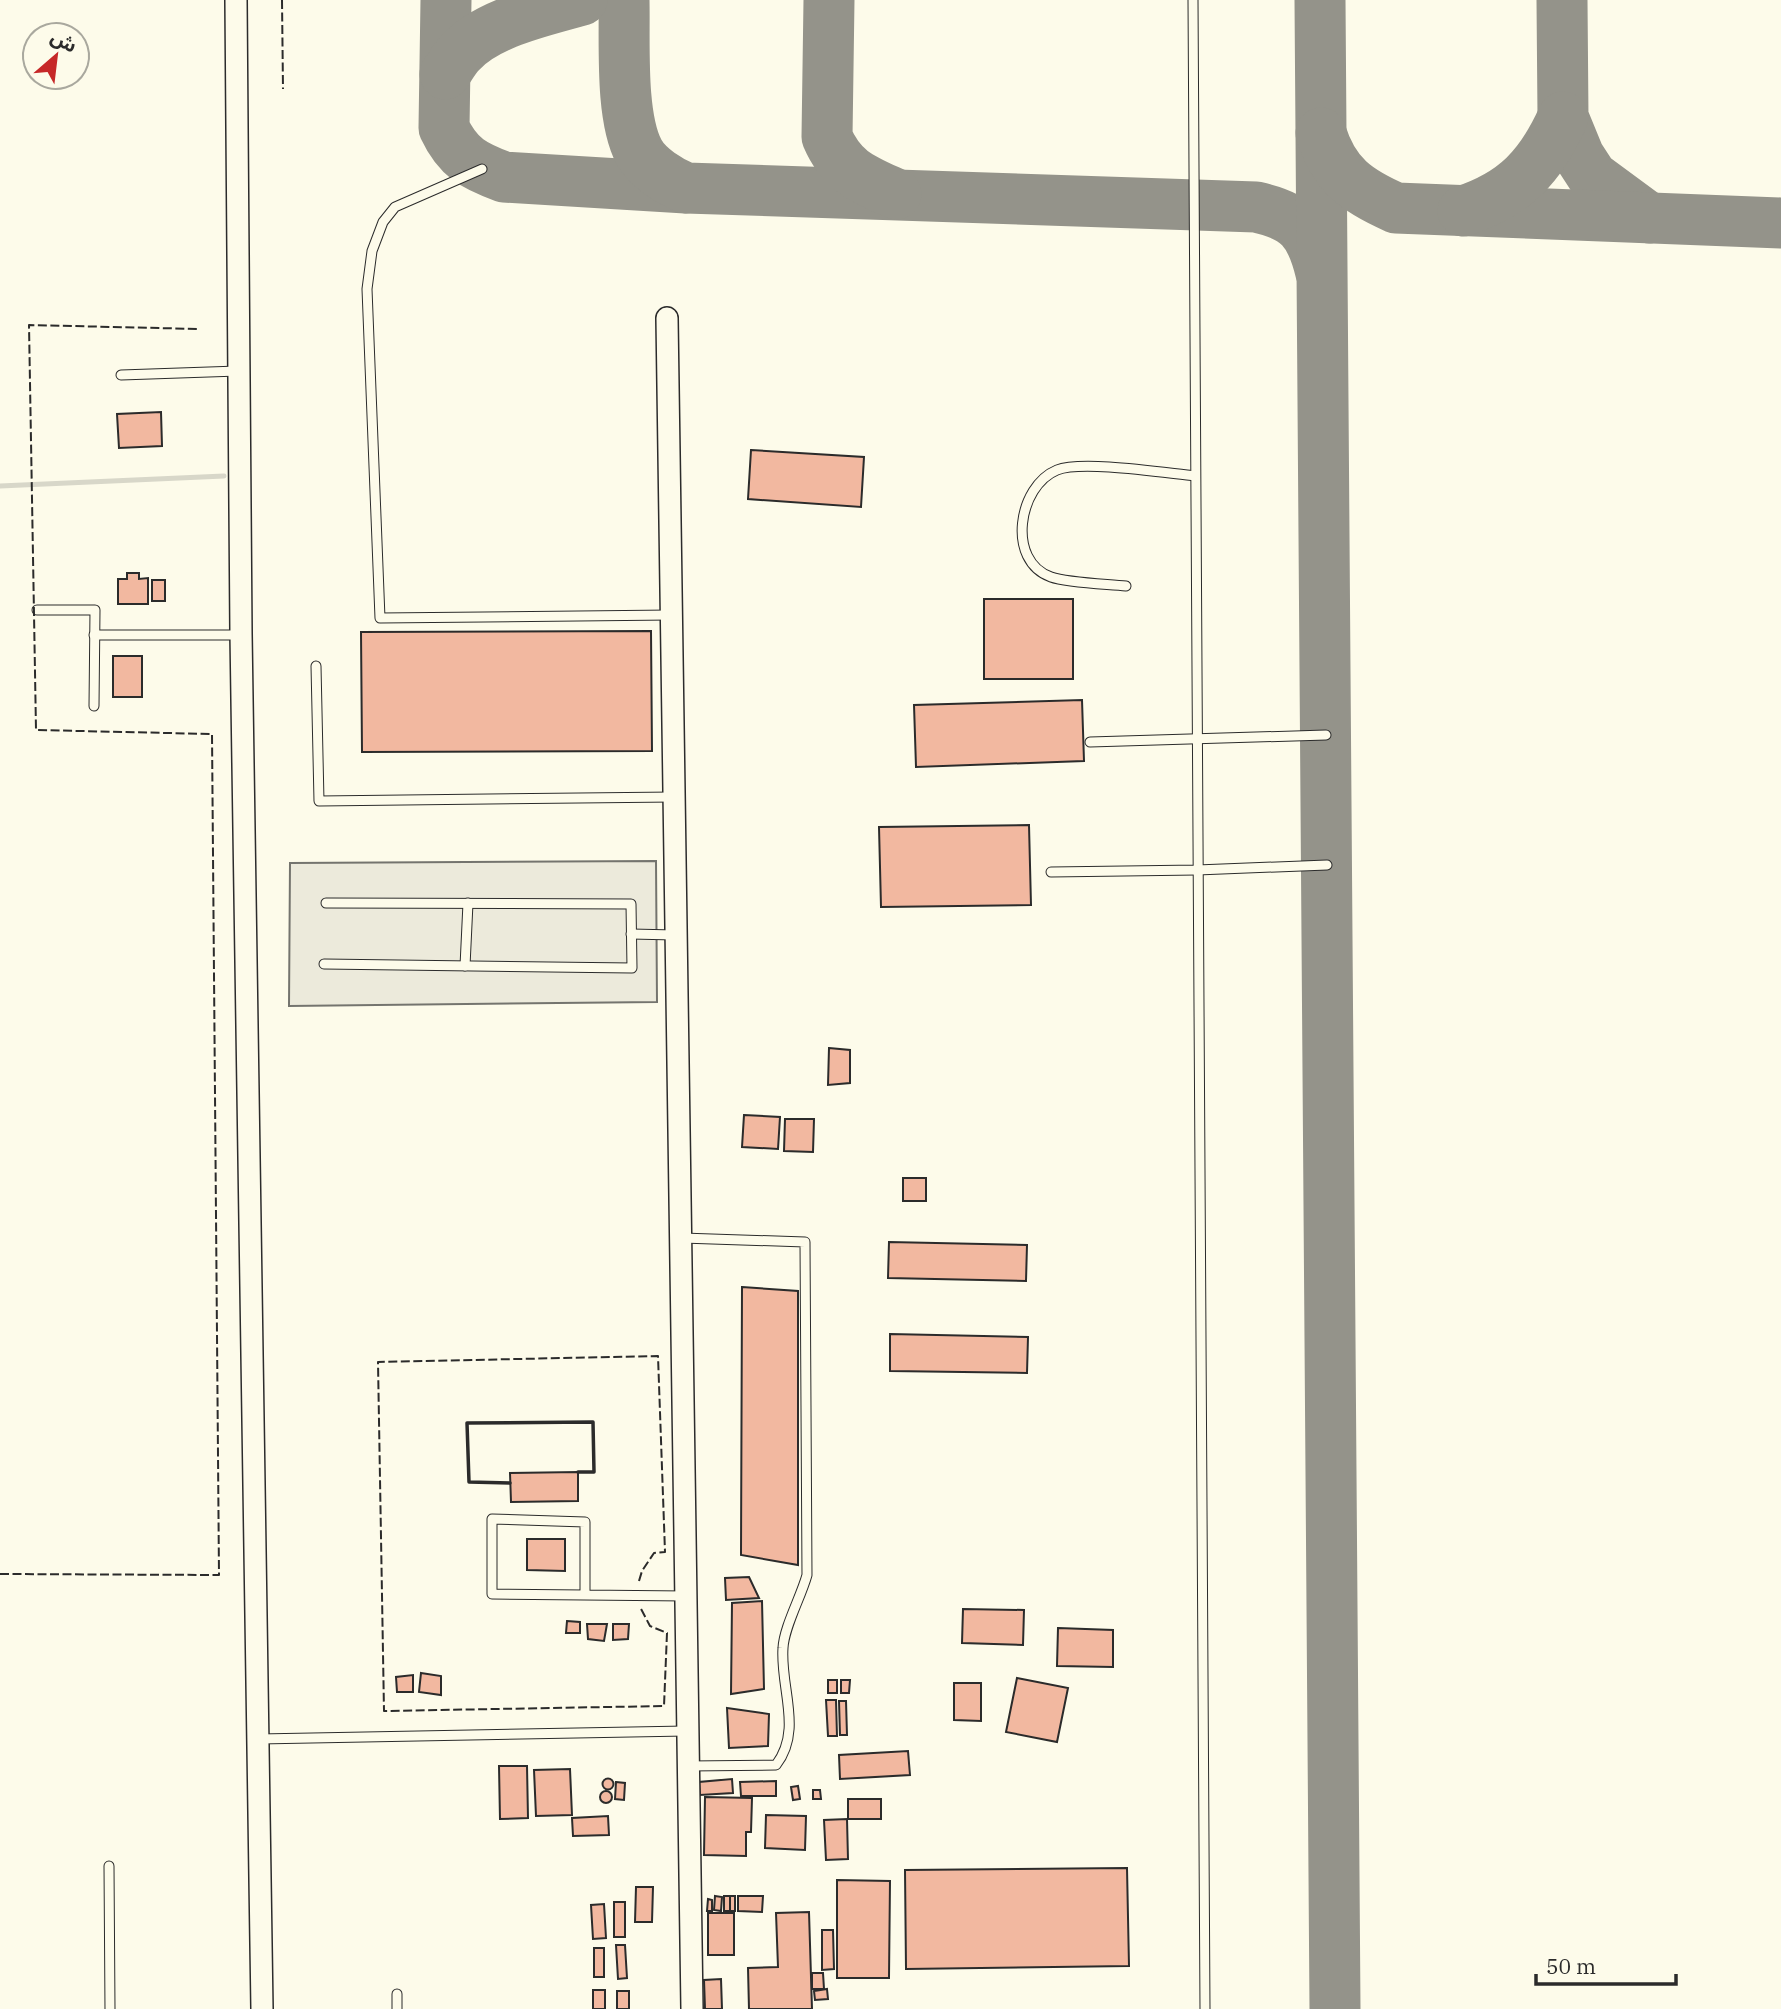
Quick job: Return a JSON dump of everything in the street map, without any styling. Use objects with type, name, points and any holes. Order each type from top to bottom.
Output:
[{"type":"street","points":[[236,0],[241,635],[261,2009]]},
{"type":"street","points":[[667,318],[691,2009]]},
{"type":"lane","points":[[1193,0],[1205,2009]]},
{"type":"lane","points":[[482,169],[395,207],[383,222],[372,251],[367,289],[380,618],[671,615]]},
{"type":"lane","points":[[121,375],[239,371]]},
{"type":"lane","points":[[1126,586],[1052,577],[1033,566],[1023,544],[1023,512],[1037,488],[1056,471],[1078,466],[1195,476]]},
{"type":"lane","points":[[37,610],[95,610],[94,706]]},
{"type":"lane","points":[[94,635],[241,635]]},
{"type":"lane","points":[[316,666],[319,801],[674,797]]},
{"type":"lane","points":[[1090,742],[1326,735]]},
{"type":"lane","points":[[1051,872],[1327,865]]},
{"type":"lane","points":[[324,964],[632,968],[631,904],[326,903]]},
{"type":"lane","points":[[465,966],[468,903]]},
{"type":"lane","points":[[631,934],[676,935]]},
{"type":"lane","points":[[680,1238],[805,1242],[807,1575],[787,1628],[783,1648],[790,1733],[785,1753],[776,1765],[688,1766]]},
{"type":"lane","points":[[585,1595],[585,1522],[492,1519],[492,1594],[585,1595],[686,1596]]},
{"type":"lane","points":[[258,1739],[687,1730]]},
{"type":"lane","points":[[109,1866],[110,2009]]},
{"type":"lane","points":[[397,1994],[397,2009]]},
{"type":"shaded area","points":[[656,861],[657,1002],[289,1006],[290,863]]},
{"type":"building","points":[[161,412],[162,446],[119,448],[117,414]]},
{"type":"building","points":[[751,450],[864,457],[861,507],[748,499]]},
{"type":"building","points":[[127,573],[139,573],[139,579],[148,578],[148,604],[118,604],[118,579],[127,579]]},
{"type":"building","points":[[152,580],[165,580],[165,601],[152,601]]},
{"type":"building","points":[[984,599],[1073,599],[1073,679],[984,679]]},
{"type":"building","points":[[651,631],[652,751],[362,752],[361,632]]},
{"type":"building","points":[[113,656],[142,656],[142,697],[113,697]]},
{"type":"building","points":[[1082,700],[1084,761],[916,767],[914,705]]},
{"type":"building","points":[[1029,825],[1031,905],[881,907],[879,827]]},
{"type":"building","points":[[829,1048],[850,1050],[850,1083],[828,1085]]},
{"type":"building","points":[[744,1115],[780,1117],[778,1149],[742,1147]]},
{"type":"building","points":[[785,1119],[814,1119],[813,1152],[784,1151]]},
{"type":"building","points":[[903,1178],[926,1178],[926,1201],[903,1201]]},
{"type":"building","points":[[889,1242],[1027,1245],[1026,1281],[888,1278]]},
{"type":"building","points":[[742,1287],[798,1291],[798,1565],[741,1555]]},
{"type":"building","points":[[890,1334],[1028,1337],[1027,1373],[890,1371]]},
{"type":"building","points":[[578,1472],[578,1501],[511,1502],[510,1473]]},
{"type":"building","points":[[527,1539],[565,1539],[565,1571],[527,1570]]},
{"type":"building","points":[[749,1577],[759,1598],[726,1600],[725,1578]]},
{"type":"building","points":[[762,1601],[764,1689],[731,1694],[732,1603]]},
{"type":"building","points":[[963,1609],[1024,1610],[1023,1645],[962,1643]]},
{"type":"building","points":[[567,1621],[580,1622],[580,1633],[566,1633]]},
{"type":"building","points":[[587,1624],[607,1624],[604,1641],[588,1639]]},
{"type":"building","points":[[613,1624],[629,1624],[628,1639],[613,1640]]},
{"type":"building","points":[[1058,1628],[1113,1630],[1113,1667],[1057,1666]]},
{"type":"building","points":[[421,1673],[441,1676],[441,1695],[419,1692]]},
{"type":"building","points":[[413,1675],[413,1692],[397,1692],[396,1677]]},
{"type":"building","points":[[1017,1678],[1068,1688],[1057,1742],[1006,1732]]},
{"type":"building","points":[[828,1680],[837,1680],[837,1693],[828,1693]]},
{"type":"building","points":[[841,1680],[850,1680],[849,1693],[841,1693]]},
{"type":"building","points":[[954,1683],[981,1683],[981,1721],[954,1720]]},
{"type":"building","points":[[826,1700],[836,1700],[837,1736],[828,1736]]},
{"type":"building","points":[[839,1701],[846,1701],[847,1735],[840,1735]]},
{"type":"building","points":[[727,1708],[769,1714],[768,1746],[729,1748]]},
{"type":"building","points":[[908,1751],[910,1775],[840,1779],[839,1755]]},
{"type":"building","points":[[499,1766],[527,1766],[528,1818],[500,1819]]},
{"type":"building","points":[[570,1769],[572,1815],[536,1816],[534,1770]]},
{"type":"building","points":[[608,1778],[614,1784],[608,1790],[602,1784]]},
{"type":"building","points":[[732,1779],[733,1793],[700,1795],[699,1782]]},
{"type":"building","points":[[776,1781],[776,1796],[741,1796],[740,1782]]},
{"type":"building","points":[[616,1782],[625,1783],[624,1800],[615,1799]]},
{"type":"building","points":[[798,1786],[800,1799],[793,1800],[791,1787]]},
{"type":"building","points":[[813,1790],[820,1790],[821,1799],[813,1799]]},
{"type":"building","points":[[606,1791],[612,1797],[606,1803],[600,1797]]},
{"type":"building","points":[[705,1797],[752,1798],[751,1832],[746,1832],[746,1856],[704,1855]]},
{"type":"building","points":[[848,1799],[881,1799],[881,1819],[848,1819]]},
{"type":"building","points":[[766,1815],[806,1816],[805,1850],[765,1848]]},
{"type":"building","points":[[608,1816],[609,1835],[573,1836],[572,1818]]},
{"type":"building","points":[[847,1819],[848,1859],[826,1860],[824,1820]]},
{"type":"building","points":[[1127,1868],[1129,1966],[906,1969],[905,1870]]},
{"type":"building","points":[[837,1880],[890,1881],[889,1978],[837,1978]]},
{"type":"building","points":[[636,1887],[653,1887],[652,1922],[635,1922]]},
{"type":"building","points":[[715,1896],[722,1897],[721,1911],[714,1910]]},
{"type":"building","points":[[724,1896],[730,1896],[730,1911],[724,1911]]},
{"type":"building","points":[[730,1896],[735,1896],[735,1911],[730,1911]]},
{"type":"building","points":[[738,1896],[763,1896],[762,1912],[738,1911]]},
{"type":"building","points":[[708,1899],[712,1900],[712,1911],[707,1911]]},
{"type":"building","points":[[614,1902],[625,1902],[625,1937],[614,1937]]},
{"type":"building","points":[[604,1904],[606,1938],[593,1939],[591,1905]]},
{"type":"building","points":[[809,1912],[812,2009],[749,2009],[748,1968],[778,1967],[776,1913]]},
{"type":"building","points":[[708,1913],[734,1913],[734,1955],[708,1955]]},
{"type":"building","points":[[822,1930],[833,1930],[834,1969],[822,1970]]},
{"type":"building","points":[[616,1945],[625,1945],[627,1978],[618,1979]]},
{"type":"building","points":[[594,1948],[604,1948],[604,1977],[594,1977]]},
{"type":"building","points":[[812,1973],[823,1973],[824,1989],[812,1989]]},
{"type":"building","points":[[721,1979],[722,2009],[705,2009],[704,1980]]},
{"type":"building","points":[[827,1989],[828,1999],[815,2000],[814,1991]]},
{"type":"building","points":[[593,1990],[605,1990],[605,2009],[593,2009]]},
{"type":"building","points":[[617,1991],[629,1991],[629,2009],[617,2009]]},
{"type":"waterway","points":[[0,486],[224,476]]},
{"type":"taxiway","points":[[446,0],[444,128],[455,147],[468,160],[504,177],[686,188]]},
{"type":"taxiway","points":[[445,74],[461,52],[487,33],[535,13],[582,0]]},
{"type":"taxiway","points":[[624,0],[626,99],[633,137],[639,152],[653,169],[686,188],[1256,207],[1282,215],[1300,228],[1313,246],[1321,273]]},
{"type":"taxiway","points":[[829,0],[827,137],[839,159],[855,173],[896,194]]},
{"type":"taxiway","points":[[1320,0],[1335,2009]]},
{"type":"taxiway","points":[[1562,0],[1563,117],[1579,156],[1592,176],[1649,218]]},
{"type":"taxiway","points":[[1463,211],[1497,196],[1524,176],[1545,150],[1563,117]]},
{"type":"taxiway","points":[[1321,133],[1326,148],[1340,171],[1359,188],[1396,208],[1781,223]]},
{"type":"fence","points":[[282,0],[283,89]]},
{"type":"fence","points":[[0,1574],[219,1575],[212,734],[36,730],[29,325],[200,329]]},
{"type":"fence","points":[[639,1581],[654,1553],[665,1552],[658,1356],[378,1362],[384,1711],[664,1706],[667,1633],[650,1626],[640,1607]]},
{"type":"wall","points":[[510,1483],[469,1482],[467,1423],[593,1422],[594,1472],[578,1472]]}]
